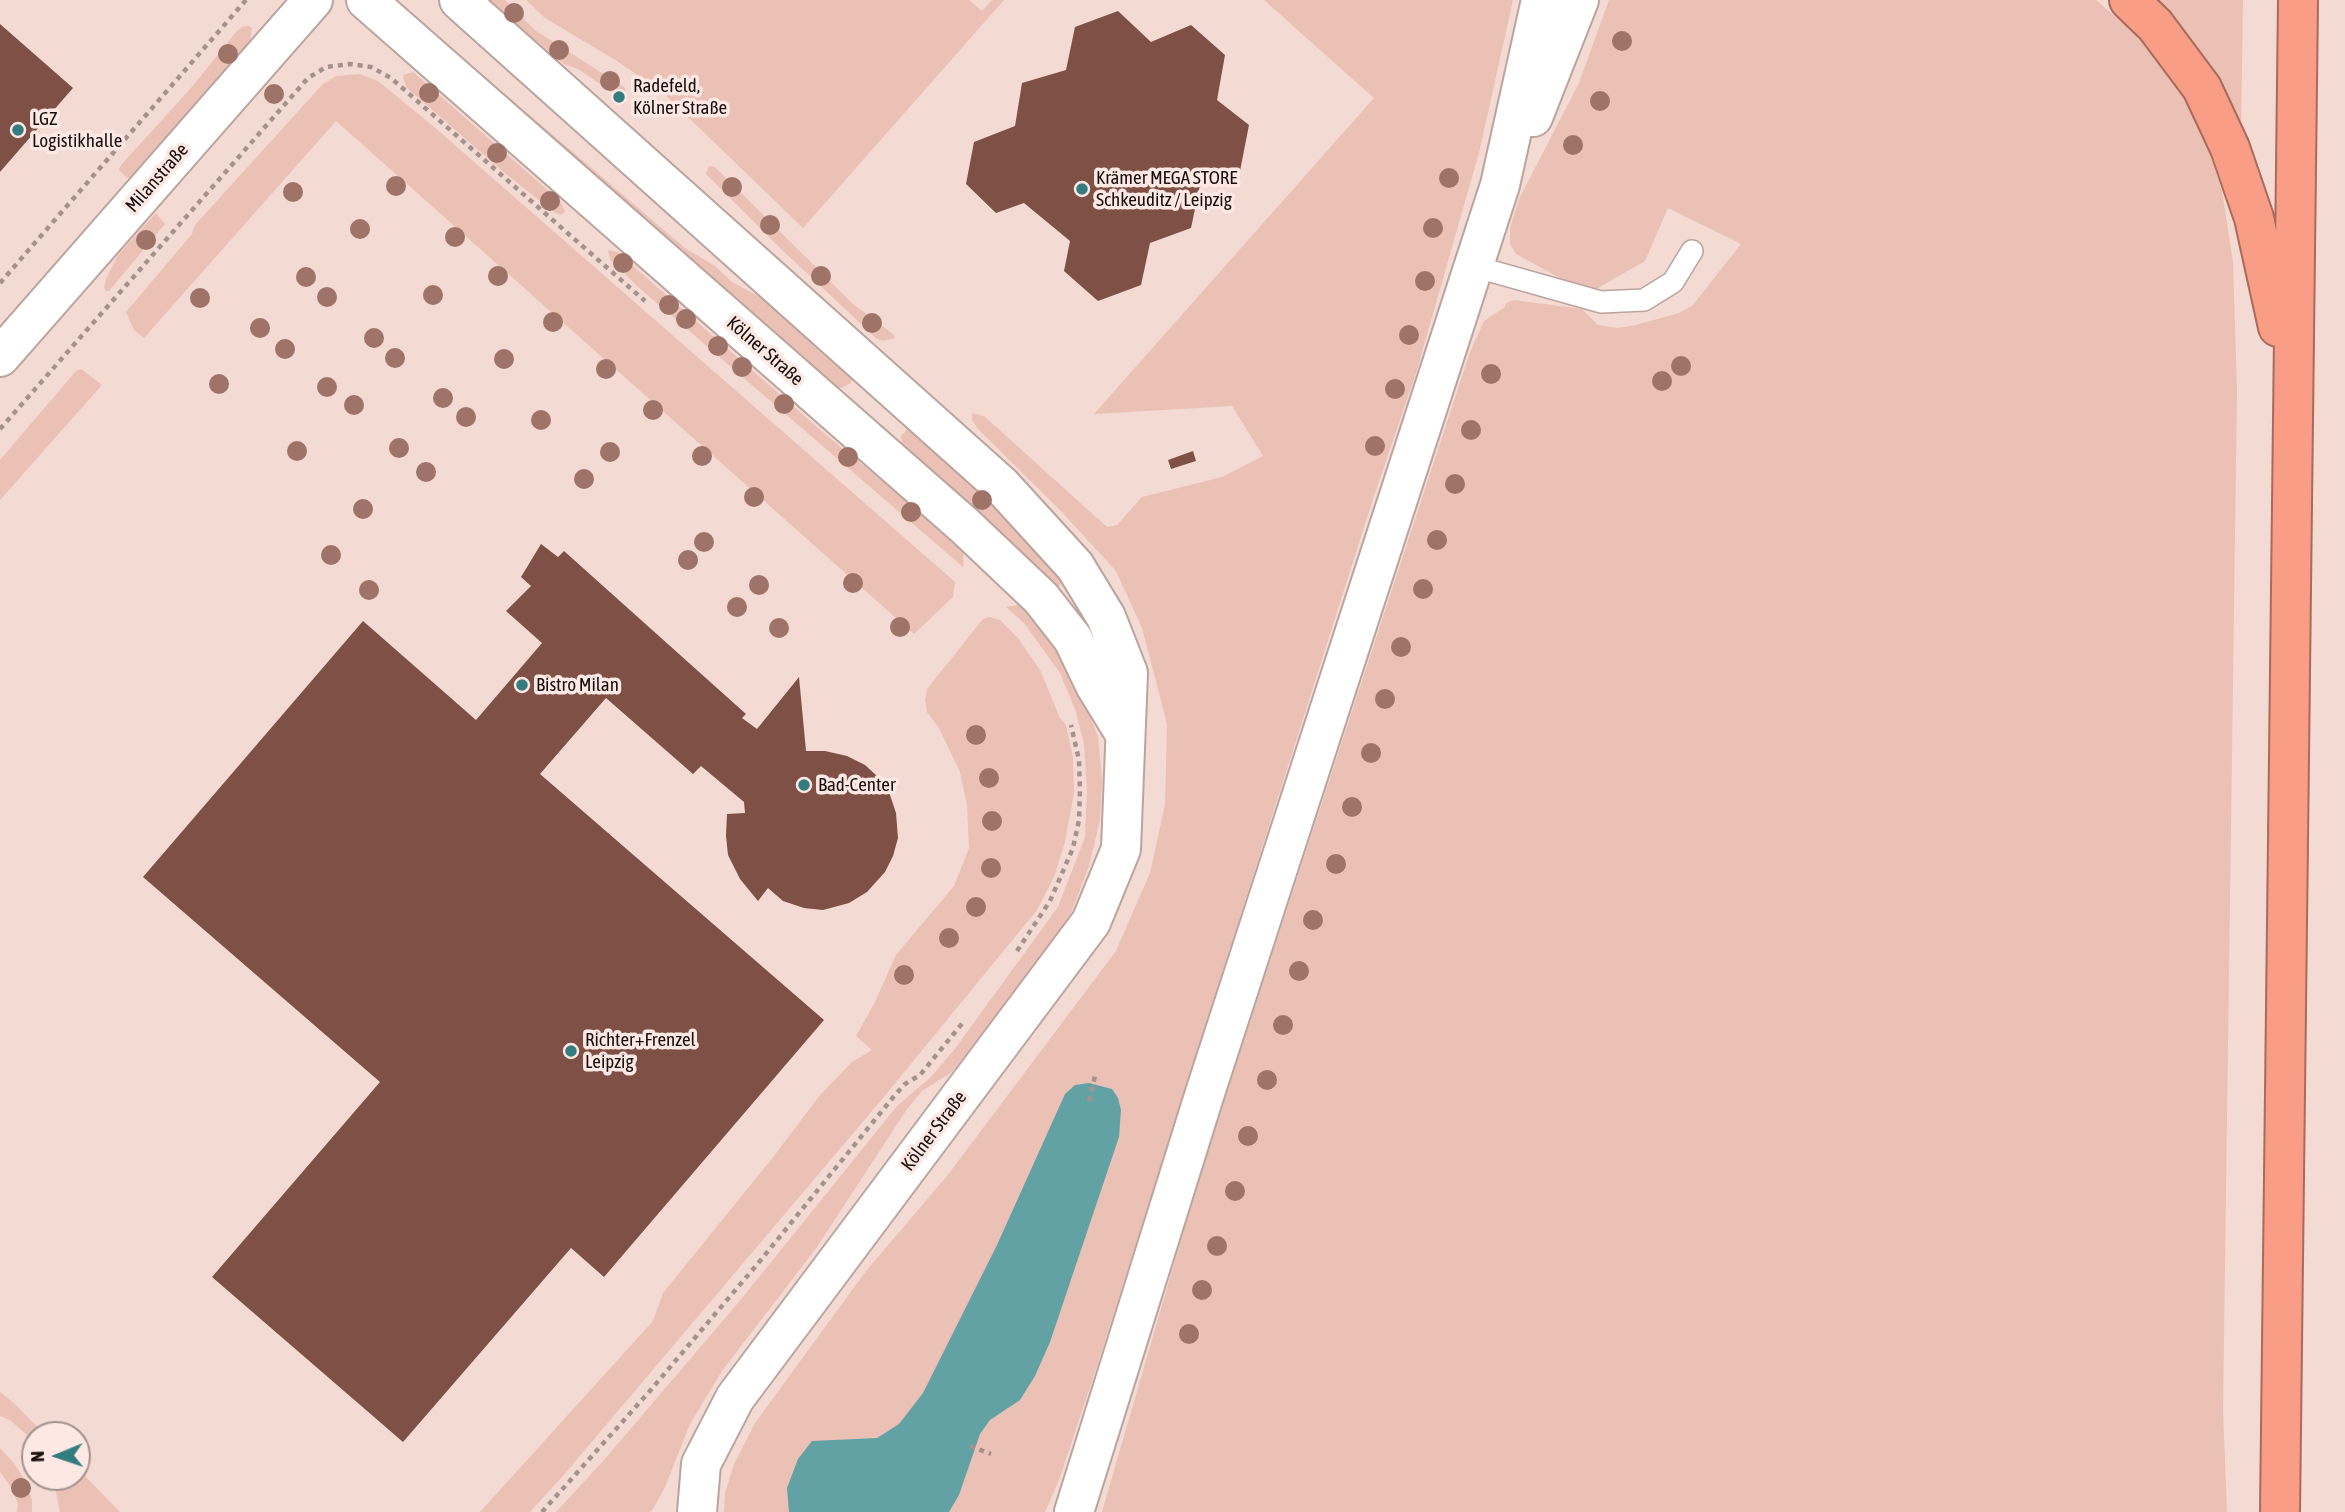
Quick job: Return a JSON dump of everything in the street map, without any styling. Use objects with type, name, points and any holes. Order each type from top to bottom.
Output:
[{"type":"highway","points":[[2129,0],[2155,25],[2202,88],[2230,148],[2254,218],[2292,391]]},
{"type":"highway","points":[[2280,1512],[2298,0]]},
{"type":"street","name":"Milanstraße","points":[[0,357],[313,0]]},
{"type":"street","name":"Kölner Straße","points":[[366,0],[965,526],[1041,597],[1073,639],[1094,685],[1125,734]]},
{"type":"street","name":"Kölner Straße","points":[[459,0],[1002,486],[1074,566],[1106,617],[1128,673],[1121,849],[1091,922],[735,1398],[701,1464],[697,1512]]},
{"type":"street","points":[[1074,1512],[1208,1083],[1500,185],[1541,0]]},
{"type":"street","points":[[1500,185],[1530,126],[1579,0]]},
{"type":"lane","points":[[1473,266],[1601,302],[1644,300],[1673,282],[1692,251]]},
{"type":"path","points":[[0,283],[246,0]]},
{"type":"path","points":[[0,429],[308,78],[326,67],[349,64],[371,67],[391,78],[652,307]]},
{"type":"path","points":[[1015,954],[1050,901],[1073,848],[1079,820],[1080,790],[1079,760],[1070,722]]},
{"type":"path","points":[[542,1512],[658,1382],[895,1094],[920,1075],[967,1018]]},
{"type":"path","points":[[1089,1101],[1096,1076]]},
{"type":"path","points":[[970,1446],[991,1454]]},
{"type":"shaded area","points":[[485,0],[505,0],[536,31],[624,87],[626,90],[622,96],[578,69],[564,64]]},
{"type":"shaded area","points":[[526,0],[969,0],[982,11],[992,0],[1004,0],[803,228],[662,92],[617,61],[545,18]]},
{"type":"shaded area","points":[[1264,0],[1513,0],[1479,153],[1416,373],[1373,499],[1059,1480],[1045,1512],[724,1512],[725,1493],[734,1464],[755,1423],[866,1271],[947,1176],[1116,951],[1150,873],[1165,805],[1167,724],[1142,628],[1116,571],[1060,510],[978,429],[972,420],[972,413],[984,416],[1107,527],[1117,525],[1142,497],[1222,477],[1263,456],[1232,406],[1094,414],[1374,98]]},
{"type":"shaded area","points":[[1609,0],[2096,0],[2139,37],[2182,90],[2207,143],[2222,191],[2233,262],[2237,390],[2223,1410],[2227,1512],[1102,1512],[1200,1174],[1470,352],[1484,321],[1505,307],[1506,303],[1514,300],[1582,309],[1598,325],[1618,328],[1679,313],[1692,306],[1741,244],[1668,208],[1645,261],[1596,289],[1580,289],[1516,254],[1510,244],[1510,228],[1519,199],[1579,83]]},
{"type":"shaded area","points":[[2157,0],[2243,0],[2241,131],[2220,84],[2191,40]]},
{"type":"shaded area","points":[[249,26],[252,28],[250,41],[135,175],[128,178],[124,175],[119,170],[121,165],[191,88],[237,31]]},
{"type":"shaded area","points":[[436,35],[685,248],[715,266],[732,282],[787,316],[853,377],[851,383],[841,388],[833,386]]},
{"type":"shaded area","points":[[413,72],[560,201],[565,212],[560,215],[554,212],[406,87],[403,75]]},
{"type":"shaded area","points":[[359,74],[378,81],[433,126],[955,582],[953,597],[914,634],[336,121],[144,338],[134,330],[126,312],[192,234],[195,225],[322,85],[336,76]]},
{"type":"shaded area","points":[[709,166],[715,167],[853,304],[895,338],[883,341],[876,338],[706,174]]},
{"type":"shaded area","points":[[156,213],[165,224],[109,291],[106,291],[104,287],[107,277],[118,255]]},
{"type":"shaded area","points":[[608,250],[617,252],[825,434],[964,548],[963,567],[637,286],[610,259]]},
{"type":"shaded area","points":[[81,369],[102,385],[0,500],[0,460],[76,371]]},
{"type":"shaded area","points":[[910,426],[919,428],[1063,577],[1058,587],[1053,587],[1042,571],[904,452],[901,436]]},
{"type":"shaded area","points":[[1024,604],[1070,663],[1098,737],[1102,779],[1100,820],[1089,866],[1070,916],[1046,954],[952,1072],[922,1091],[907,1109],[817,1247],[722,1371],[690,1424],[665,1487],[653,1509],[649,1512],[556,1512],[743,1297],[897,1106],[931,1077],[954,1050],[1058,907],[1085,837],[1087,792],[1084,744],[1075,709],[1060,673],[1024,623],[1006,607]]},
{"type":"shaded area","points":[[990,617],[1000,620],[1018,638],[1040,670],[1059,716],[1066,725],[1073,758],[1074,793],[1065,842],[1054,877],[1037,910],[883,1098],[530,1512],[480,1512],[653,1321],[663,1293],[820,1095],[852,1062],[872,1050],[856,1036],[896,955],[954,886],[969,848],[967,805],[960,772],[939,728],[927,712],[927,689],[983,619]]},
{"type":"shaded area","points":[[0,1392],[31,1421],[21,1421],[21,1430],[10,1420],[0,1416]]},
{"type":"shaded area","points":[[0,1448],[21,1474],[21,1491],[29,1491],[32,1512],[17,1512],[18,1504],[11,1487],[0,1472]]},
{"type":"shaded area","points":[[91,1482],[120,1512],[60,1512],[56,1491],[91,1491]]},
{"type":"water","points":[[1089,1083],[1112,1089],[1118,1098],[1121,1110],[1119,1137],[1050,1342],[1035,1376],[1020,1400],[990,1420],[980,1434],[959,1495],[949,1512],[789,1512],[787,1488],[798,1459],[812,1441],[877,1438],[899,1424],[923,1393],[997,1245],[1065,1094],[1075,1085]]},
{"type":"building","points":[[1118,11],[1151,42],[1191,25],[1225,55],[1217,100],[1249,125],[1240,171],[1200,185],[1191,228],[1150,243],[1141,285],[1098,301],[1064,271],[1070,241],[1024,203],[996,213],[966,184],[974,142],[1015,126],[1022,83],[1066,70],[1075,27]]},
{"type":"building","name":"LGZ Logistikhalle","points":[[0,24],[73,88],[0,172]]},
{"type":"building","points":[[1193,451],[1196,461],[1171,469],[1168,460]]},
{"type":"building","name":"Richter+Frenzel Leipzig","points":[[541,544],[558,557],[564,551],[746,714],[742,718],[757,729],[799,677],[806,751],[825,751],[847,756],[865,765],[877,776],[890,795],[896,813],[898,838],[885,872],[867,892],[849,903],[823,910],[804,908],[783,901],[768,888],[758,901],[740,879],[728,855],[727,814],[745,813],[744,802],[701,766],[693,774],[606,698],[540,774],[824,1020],[604,1277],[571,1248],[403,1442],[212,1277],[380,1082],[143,877],[363,621],[476,720],[542,643],[506,611],[531,586],[521,577]]},
{"type":"place","name":"Radefeld, Kölner Straße","points":[[619,97]]},
{"type":"place","name":"LGZ Logistikhalle","points":[[18,130]]},
{"type":"place","name":"Krämer MEGA STORE Schkeuditz / Leipzig","points":[[1082,189]]},
{"type":"place","name":"Bistro Milan","points":[[522,685]]},
{"type":"place","name":"Bad-Center","points":[[804,785]]},
{"type":"place","name":"Richter+Frenzel Leipzig","points":[[571,1051]]}]
